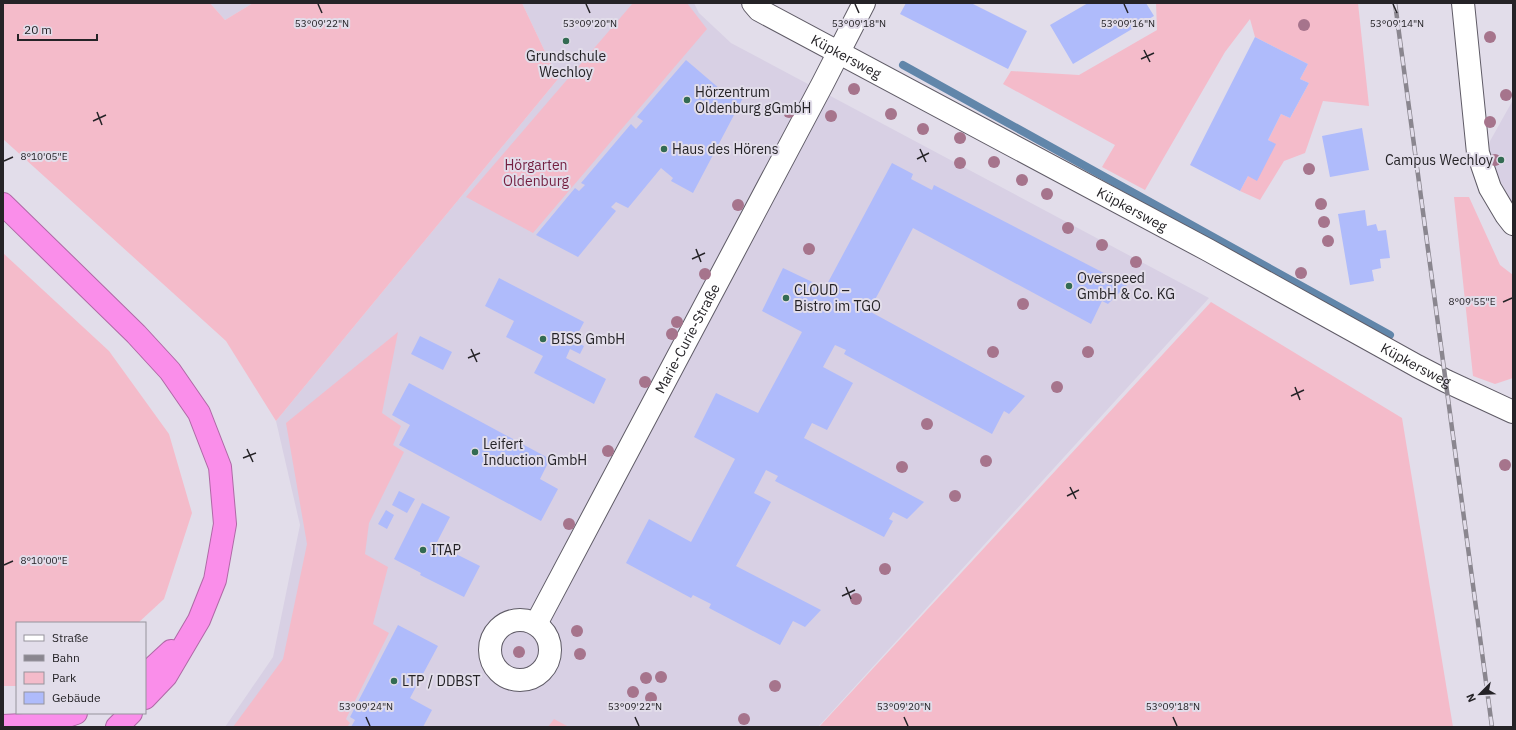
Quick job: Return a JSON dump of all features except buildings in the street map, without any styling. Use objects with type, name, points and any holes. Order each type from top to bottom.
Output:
[{"type":"highway","points":[[3,204],[136,334],[170,371],[199,413],[220,467],[225,524],[215,580],[199,620],[166,676],[146,697]]},
{"type":"highway","points":[[146,674],[165,657],[199,620]]},
{"type":"highway","points":[[3,726],[44,724],[73,714]]},
{"type":"highway","points":[[117,727],[130,714]]},
{"type":"street","name":"Küpkersweg","points":[[753,3],[759,10],[1201,246],[1417,366],[1513,412]]},
{"type":"street","name":"Marie-Curie-Straße","points":[[536,624],[864,3]]},
{"type":"street","points":[[1463,3],[1478,153],[1490,188],[1506,216],[1513,224]]},
{"type":"shaded area","points":[[210,3],[253,3],[225,20]]},
{"type":"shaded area","points":[[522,3],[694,3],[699,13],[731,43],[1209,298],[818,727],[225,727],[273,657],[300,525],[276,421],[558,79]]},
{"type":"shaded area","name":"Campus Wechloy","points":[[1513,100],[1513,204],[1494,170],[1485,150]]},
{"type":"green space","points":[[3,3],[210,3],[225,20],[253,3],[522,3],[558,79],[276,421],[226,341],[3,139]]},
{"type":"green space","name":"Hörgarten Oldenburg","points":[[633,3],[687,3],[707,29],[533,233],[466,197]]},
{"type":"green space","points":[[1156,3],[1358,3],[1369,106],[1323,101],[1305,153],[1284,161],[1260,200],[1240,191],[1248,176],[1275,144],[1268,140],[1281,114],[1290,118],[1309,83],[1300,79],[1308,64],[1255,37],[1250,19],[1225,52],[1145,190],[1102,167],[1115,145],[1003,84],[1011,71],[1079,75],[1157,30]]},
{"type":"green space","points":[[1454,197],[1469,197],[1500,265],[1513,275],[1513,378],[1495,384],[1473,376]]},
{"type":"green space","points":[[3,253],[109,351],[169,434],[192,513],[164,599],[139,622],[16,622],[16,686],[3,686]]},
{"type":"green space","points":[[1211,302],[1402,418],[1453,727],[819,727]]},
{"type":"green space","points":[[398,332],[382,413],[401,426],[393,445],[404,452],[369,523],[365,554],[388,567],[373,624],[389,633],[346,719],[350,723],[347,727],[233,727],[283,659],[307,544],[286,423]]},
{"type":"green space","points":[[554,719],[569,727],[548,727]]},
{"type":"waterway","points":[[903,65],[1390,335]]},
{"type":"railway","points":[[1395,3],[1492,727]]},
{"type":"place","name":"Grundschule Wechloy","points":[[566,41]]},
{"type":"place","name":"Hörzentrum Oldenburg gGmbH","points":[[687,100]]},
{"type":"place","name":"Haus des Hörens","points":[[664,149]]},
{"type":"place","name":"Campus Wechloy","points":[[1501,160]]},
{"type":"place","name":"Overspeed GmbH & Co. KG","points":[[1069,286]]},
{"type":"place","name":"CLOUD – Bistro im TGO","points":[[786,298]]},
{"type":"place","name":"BISS GmbH","points":[[543,339]]},
{"type":"place","name":"Leifert Induction GmbH","points":[[475,452]]},
{"type":"place","name":"ITAP","points":[[423,550]]},
{"type":"place","name":"LTP / DDBST","points":[[394,681]]}]
